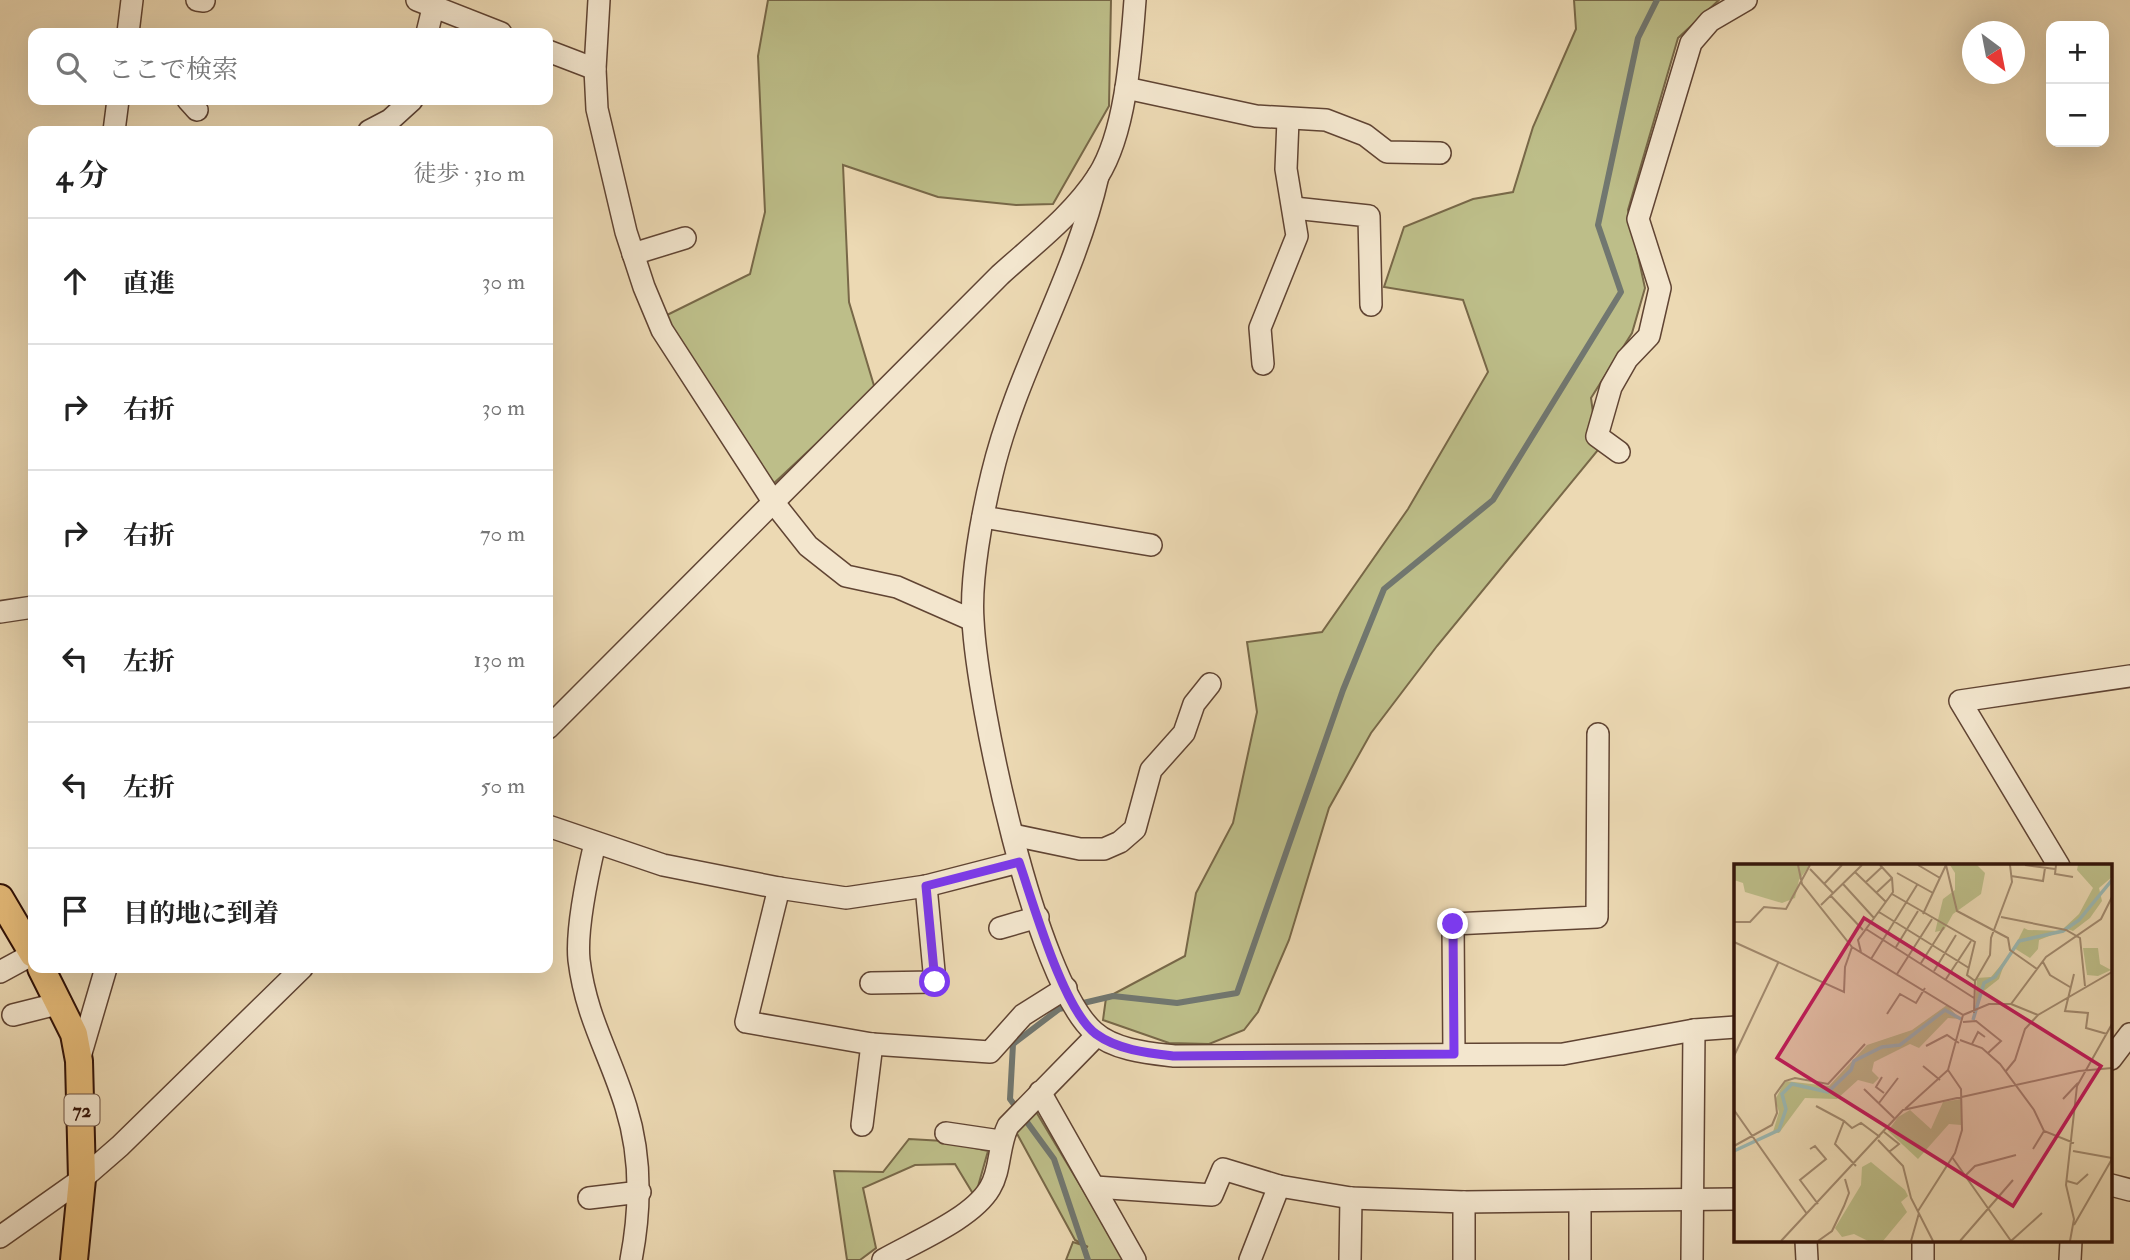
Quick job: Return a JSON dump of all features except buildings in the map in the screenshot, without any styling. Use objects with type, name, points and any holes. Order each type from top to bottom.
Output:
[{"type":"main road","points":[[0,898],[28,946]]},
{"type":"main road","name":"72","points":[[44,973],[74,1034],[79,1061],[82,1179],[74,1260]]},
{"type":"street","points":[[129,28],[132,0]]},
{"type":"street","points":[[599,0],[595,69],[597,109],[633,254],[662,330],[774,503],[808,546],[846,576],[897,587],[972,620]]},
{"type":"street","points":[[1135,0],[1126,88],[1119,122],[1098,176],[1080,244],[1011,403],[983,517],[972,620],[987,732],[1019,862],[1066,988],[1086,1025],[1097,1035],[1138,1052],[1174,1056],[1563,1054],[1694,1030],[1734,1027]]},
{"type":"street","points":[[1619,453],[1597,436],[1611,387],[1628,359],[1649,336],[1660,288],[1638,219],[1691,43],[1710,21],[1746,0]]},
{"type":"street","points":[[427,28],[425,4],[487,28]]},
{"type":"street","points":[[553,53],[595,69]]},
{"type":"street","points":[[1126,88],[1256,116],[1288,120],[1326,120],[1365,135],[1387,152],[1440,153]]},
{"type":"street","points":[[115,126],[117,105]]},
{"type":"street","points":[[379,126],[406,105]]},
{"type":"street","points":[[1263,364],[1260,328],[1297,236],[1286,169],[1288,120]]},
{"type":"street","points":[[557,707],[774,503],[1000,275],[1057,223],[1098,176]]},
{"type":"street","points":[[1294,208],[1369,216],[1371,305]]},
{"type":"street","points":[[633,254],[685,238]]},
{"type":"street","points":[[983,517],[1151,545]]},
{"type":"street","points":[[0,612],[28,608]]},
{"type":"street","points":[[2058,864],[1960,701],[2130,676]]},
{"type":"street","points":[[1013,835],[1080,849],[1104,849],[1120,842],[1135,829],[1151,770],[1184,733],[1194,704],[1210,684]]},
{"type":"street","points":[[1454,1054],[1453,924],[1597,916],[1598,734]]},
{"type":"street","points":[[553,828],[663,865],[846,898],[926,886],[1019,862]]},
{"type":"street","points":[[595,843],[588,876],[579,957],[590,1018],[626,1105],[632,1130],[640,1192],[631,1260]]},
{"type":"street","points":[[871,983],[935,982],[926,886]]},
{"type":"street","points":[[779,888],[746,1023],[872,1044],[990,1052],[1023,1015],[1066,988]]},
{"type":"street","points":[[1000,928],[1038,917]]},
{"type":"street","points":[[0,972],[28,957]]},
{"type":"street","points":[[79,1061],[105,973]]},
{"type":"street","points":[[0,1237],[82,1179],[120,1146],[297,973]]},
{"type":"street","points":[[13,1015],[61,1003]]},
{"type":"street","points":[[2112,1027],[2130,1033],[2112,1058]]},
{"type":"street","points":[[1692,1260],[1695,1198],[1694,1030]]},
{"type":"street","points":[[883,1260],[973,1209],[995,1177],[1004,1134],[1097,1035]]},
{"type":"street","points":[[862,1125],[872,1044]]},
{"type":"street","points":[[1035,1098],[1095,1187],[1135,1260]]},
{"type":"street","points":[[946,1133],[1004,1134]]},
{"type":"street","points":[[1095,1187],[1212,1195],[1223,1169],[1279,1186],[1351,1198],[1464,1202],[1734,1199]]},
{"type":"street","points":[[2112,1185],[2130,1190]]},
{"type":"street","points":[[1250,1260],[1279,1186]]},
{"type":"street","points":[[590,1198],[640,1192]]},
{"type":"street","points":[[1350,1260],[1351,1198]]},
{"type":"street","points":[[1580,1201],[1580,1260]]},
{"type":"street","points":[[1464,1202],[1464,1260]]},
{"type":"street","points":[[1806,1242],[1807,1260]]},
{"type":"street","points":[[1923,1242],[1923,1260]]},
{"type":"street","points":[[2070,1260],[2071,1242]]},
{"type":"green space","points":[[768,0],[1111,0],[1109,106],[1053,204],[1016,205],[938,197],[843,165],[849,302],[875,389],[772,485],[665,316],[750,274],[765,212],[758,56]]},
{"type":"green space","points":[[1574,0],[1719,0],[1678,38],[1628,210],[1645,288],[1632,333],[1591,398],[1598,450],[1437,646],[1371,733],[1329,808],[1289,940],[1258,1012],[1244,1030],[1209,1044],[1169,1043],[1103,1020],[1106,998],[1185,956],[1196,893],[1233,823],[1257,712],[1247,642],[1322,632],[1408,509],[1488,372],[1463,300],[1384,287],[1404,227],[1473,199],[1513,192],[1533,127],[1576,29]]},
{"type":"green space","points":[[1035,1110],[1125,1260],[1066,1260],[1073,1242],[1088,1247],[1075,1240],[1015,1130]]},
{"type":"green space","points":[[909,1139],[944,1141],[988,1151],[975,1197],[955,1164],[915,1165],[863,1188],[876,1248],[860,1260],[847,1260],[834,1171],[883,1172]]},
{"type":"waterway","points":[[1079,1004],[1113,996],[1177,1003],[1237,993],[1343,690],[1384,589],[1493,500],[1621,292],[1598,225],[1638,38],[1657,0]]},
{"type":"waterway","points":[[1068,1007],[1059,1009],[1013,1044],[1010,1099],[1054,1159],[1088,1260]]},
{"type":"route","points":[[935,982],[926,886],[1019,862],[1056,966],[1086,1025],[1097,1035],[1138,1052],[1174,1056],[1454,1054],[1453,924]]}]
